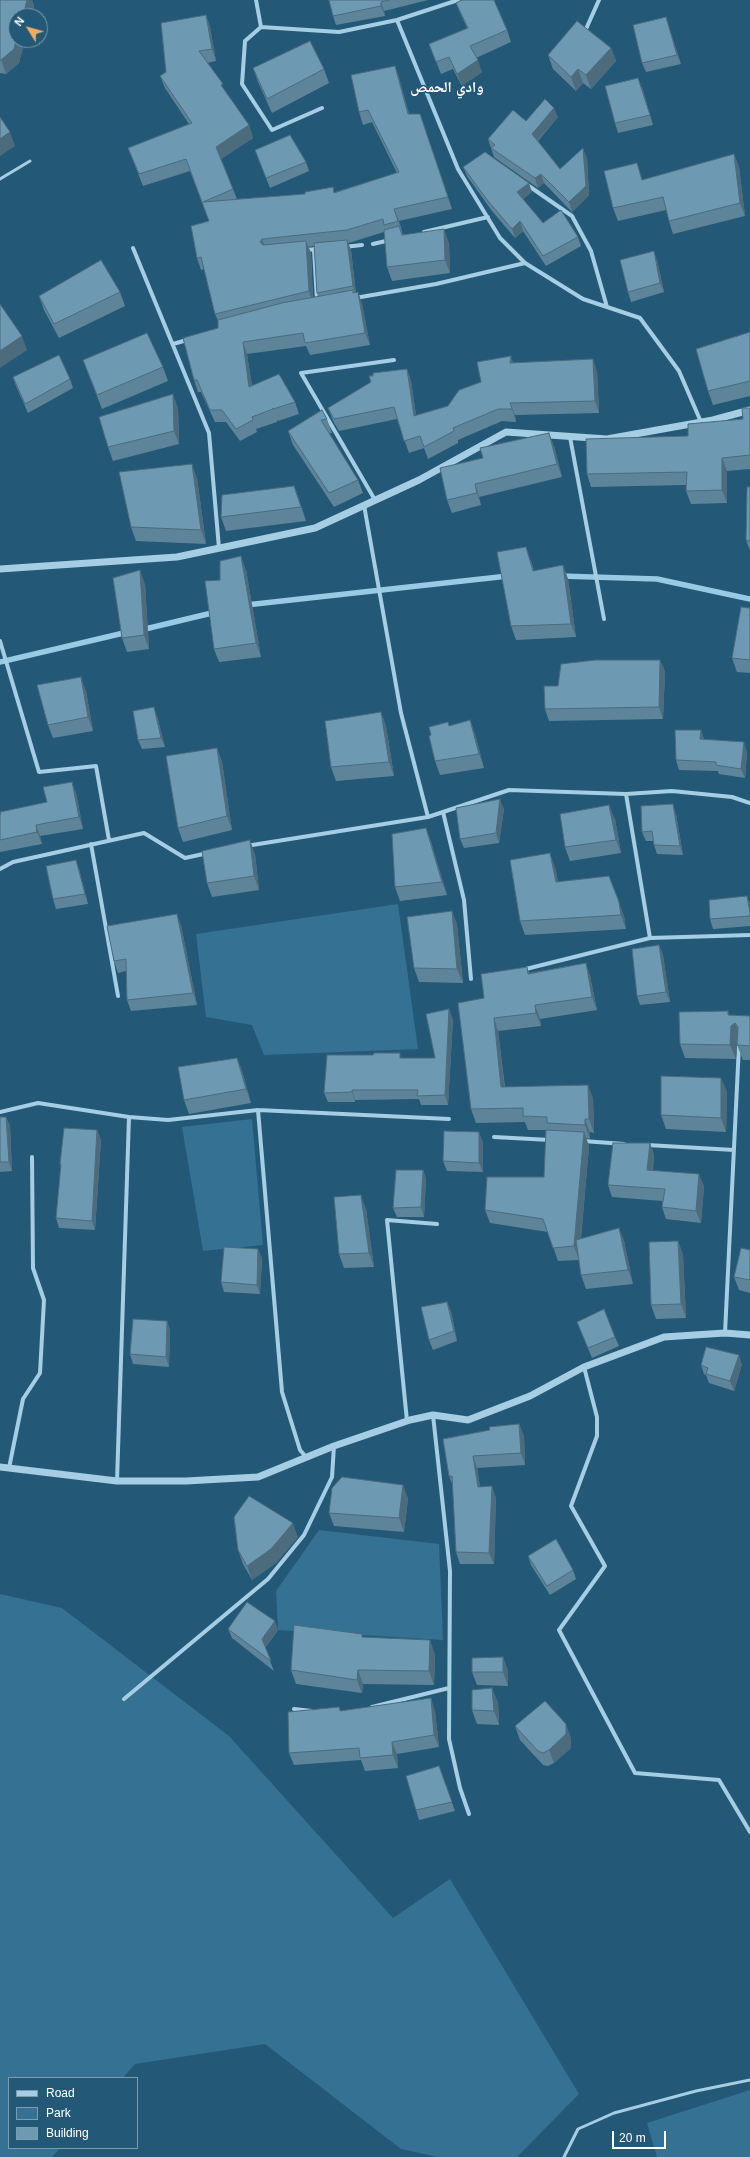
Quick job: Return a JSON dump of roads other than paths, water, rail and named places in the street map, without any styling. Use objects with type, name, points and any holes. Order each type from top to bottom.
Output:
[{"type":"street","points":[[256,0],[261,27]]},
{"type":"street","points":[[322,108],[272,130],[242,84],[245,41],[261,27],[339,32],[397,20],[458,0]]},
{"type":"street","points":[[586,29],[598,0]]},
{"type":"street","points":[[397,20],[458,169],[500,238],[525,263],[583,299],[640,318],[680,371],[701,422]]},
{"type":"street","points":[[522,182],[572,216],[591,251],[607,307]]},
{"type":"street","points":[[419,234],[488,218]]},
{"type":"street","points":[[373,244],[396,239]]},
{"type":"street","points":[[338,247],[362,245]]},
{"type":"street","points":[[133,248],[209,433],[219,548]]},
{"type":"street","points":[[299,251],[322,249]]},
{"type":"street","points":[[314,250],[317,305],[324,304]]},
{"type":"street","points":[[347,300],[436,284],[525,263]]},
{"type":"street","points":[[173,344],[194,338]]},
{"type":"street","points":[[375,500],[302,373],[394,360]]},
{"type":"street","points":[[0,569],[177,557],[315,528],[419,480],[506,432],[607,439],[701,422],[750,410]]},
{"type":"street","points":[[570,437],[604,619]]},
{"type":"street","points":[[364,505],[401,713],[428,817]]},
{"type":"street","points":[[0,641],[39,772],[96,766],[110,840]]},
{"type":"street","points":[[242,847],[428,817],[509,790],[626,794],[672,791],[732,797],[750,803]]},
{"type":"street","points":[[626,794],[650,938]]},
{"type":"street","points":[[443,812],[464,900],[471,979]]},
{"type":"street","points":[[0,869],[13,862],[144,833],[185,858],[213,852]]},
{"type":"street","points":[[91,844],[118,996]]},
{"type":"street","points":[[517,972],[650,938],[750,935]]},
{"type":"street","points":[[725,1333],[740,1041]]},
{"type":"street","points":[[0,1112],[38,1103],[129,1118],[168,1120],[258,1110],[449,1118]]},
{"type":"street","points":[[258,1110],[282,1392],[300,1450],[307,1458]]},
{"type":"street","points":[[117,1481],[129,1118]]},
{"type":"street","points":[[494,1137],[556,1140]]},
{"type":"street","points":[[579,1141],[626,1144]]},
{"type":"street","points":[[641,1145],[734,1150]]},
{"type":"street","points":[[9,1469],[23,1399],[40,1373],[44,1300],[33,1268],[32,1157]]},
{"type":"street","points":[[407,1421],[387,1220],[437,1224]]},
{"type":"street","points":[[0,1467],[117,1481],[186,1482],[258,1477],[334,1446],[407,1421],[434,1415],[468,1420],[530,1396],[584,1367],[664,1337],[725,1333],[750,1335]]},
{"type":"street","points":[[584,1367],[597,1417],[597,1436],[571,1506],[606,1566],[559,1630],[635,1773],[719,1780],[750,1832]]},
{"type":"street","points":[[434,1415],[450,1571],[449,1739],[460,1788],[469,1814]]},
{"type":"street","points":[[124,1699],[268,1579],[304,1535],[332,1477],[334,1446]]},
{"type":"street","points":[[366,1709],[449,1688]]},
{"type":"street","points":[[294,1709],[315,1711]]},
{"type":"lane","points":[[0,179],[30,161]]},
{"type":"lane","points":[[564,2157],[578,2129],[614,2113],[696,2091],[750,2080]]},
{"type":"waterway","points":[[246,605],[508,576]]},
{"type":"waterway","points":[[560,576],[657,579],[750,599]]},
{"type":"waterway","points":[[141,630],[216,612]]},
{"type":"waterway","points":[[0,662],[128,632]]},
{"type":"district","name":"وادي الحمص","points":[[447,88]]}]
